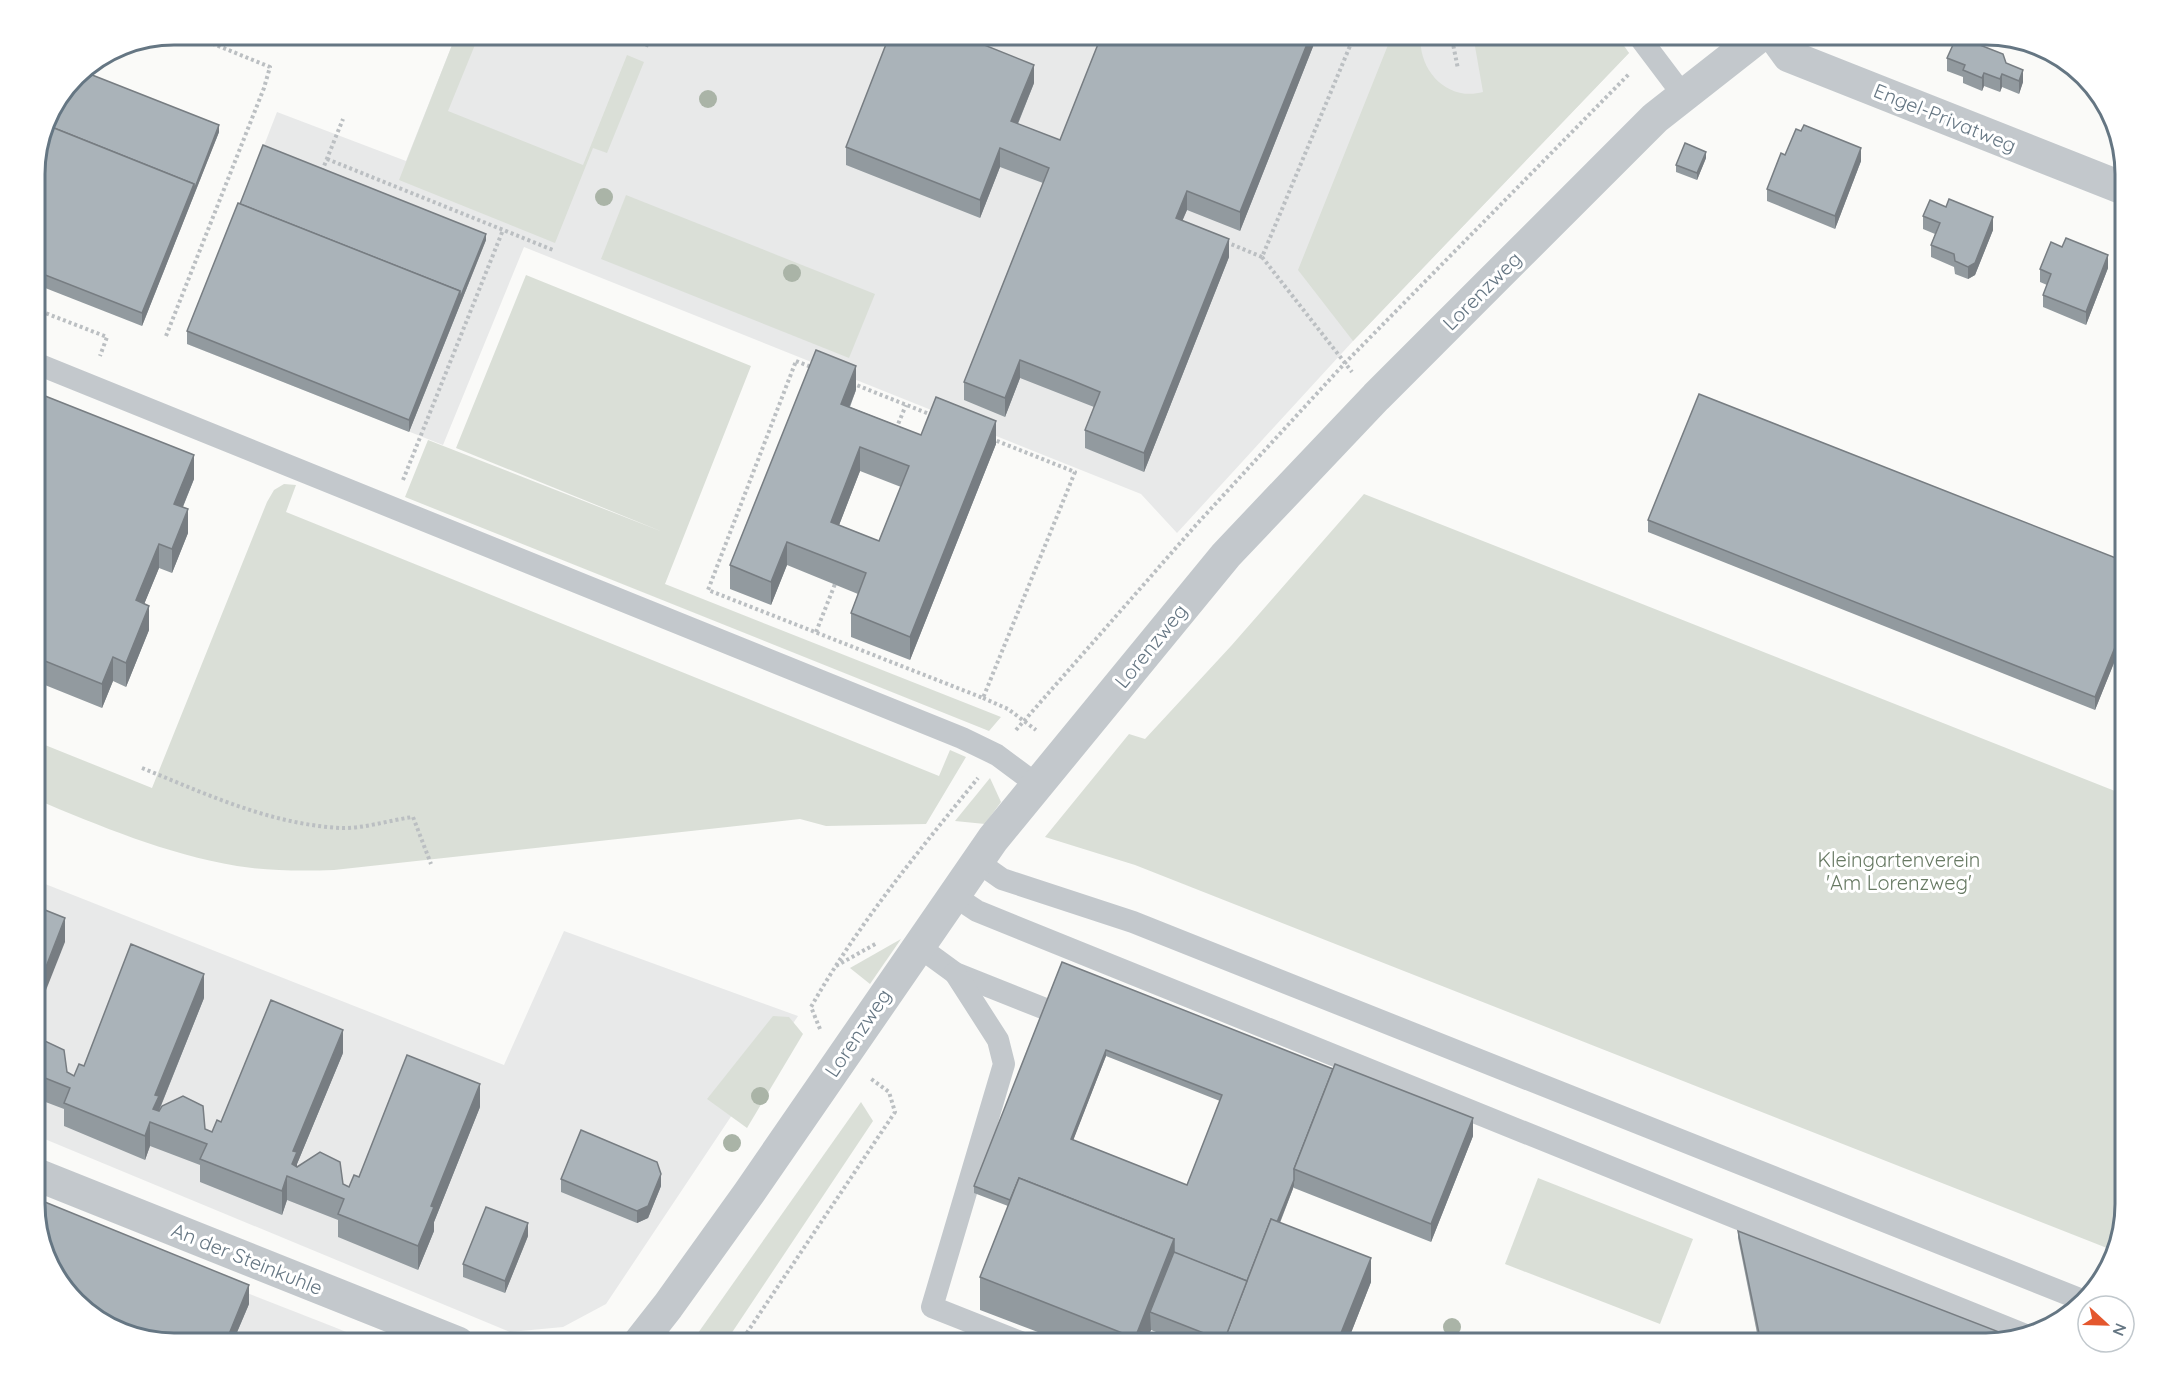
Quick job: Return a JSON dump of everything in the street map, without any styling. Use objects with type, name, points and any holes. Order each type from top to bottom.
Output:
[{"type":"street","name":"Lorenzweg","points":[[647,1333],[682,1287],[953,895],[1036,784],[1226,555],[1376,397],[1655,118],[1748,45]]},
{"type":"street","name":"Engel-Privatweg","points":[[1781,45],[1789,56],[2115,185]]},
{"type":"street","name":"An der Steinkuhle","points":[[45,1178],[431,1333]]},
{"type":"lane","points":[[1645,45],[1683,95]]},
{"type":"lane","points":[[45,367],[962,738],[997,755],[1036,784]]},
{"type":"lane","points":[[978,862],[1002,879],[1133,922],[2075,1297]]},
{"type":"lane","points":[[953,895],[977,911],[2013,1330]]},
{"type":"lane","points":[[918,946],[955,973],[1089,1033]]},
{"type":"lane","points":[[955,973],[998,1040],[1004,1064],[932,1307],[996,1333]]},
{"type":"path","points":[[166,336],[264,88],[270,66],[217,45]]},
{"type":"path","points":[[1262,257],[1350,45]]},
{"type":"path","points":[[1453,45],[1458,69]]},
{"type":"path","points":[[321,175],[343,119]]},
{"type":"path","points":[[327,159],[553,250]]},
{"type":"path","points":[[401,485],[503,230]]},
{"type":"path","points":[[1222,240],[1262,257],[1340,354],[1344,364],[1376,397]]},
{"type":"path","points":[[45,313],[107,337],[88,384]]},
{"type":"path","points":[[983,698],[1075,472],[796,361],[708,590],[1008,709],[1063,751]]},
{"type":"path","points":[[893,438],[906,405]]},
{"type":"path","points":[[816,632],[835,584]]},
{"type":"path","points":[[142,768],[226,802],[286,820],[342,828],[413,817],[431,864]]},
{"type":"path","points":[[747,1333],[895,1112],[889,1092],[843,1056]]},
{"type":"shaded area","points":[[452,45],[1624,45],[1629,53],[1353,341],[1177,533],[1141,494],[524,247],[443,445],[187,344],[277,112],[406,161]]},
{"type":"shaded area","points":[[45,884],[504,1065],[564,931],[798,1016],[606,1304],[563,1327],[510,1332],[45,1139]]},
{"type":"shaded area","points":[[45,1214],[349,1333],[174,1333],[163,1332],[46,1220]]},
{"type":"green space","points":[[452,45],[475,45],[448,111],[583,165],[627,55],[644,62],[607,153],[593,148],[555,243],[399,180]]},
{"type":"green space","points":[[1388,45],[1421,45],[1429,71],[1437,80],[1458,92],[1470,94],[1483,92],[1475,45],[1623,45],[1629,53],[1353,341],[1298,270]]},
{"type":"green space","points":[[626,195],[875,294],[849,358],[601,259]]},
{"type":"green space","points":[[526,275],[751,366],[665,584],[1001,717],[989,731],[405,497],[428,440],[663,532],[456,448]]},
{"type":"green space","points":[[284,484],[296,485],[286,512],[939,776],[950,750],[966,757],[926,824],[826,826],[800,819],[334,870],[261,869],[211,861],[159,847],[45,803],[45,745],[152,788],[267,502],[274,490]]},
{"type":"green space","name":"Kleingartenverein 'Am Lorenzweg'","points":[[1364,494],[2115,791],[2115,1204],[2111,1238],[2107,1248],[1135,865],[1045,837],[1129,734],[1145,739],[1231,646]]},
{"type":"green space","points":[[990,778],[1001,802],[985,824],[955,821]]},
{"type":"green space","points":[[901,939],[870,984],[850,968]]},
{"type":"green space","points":[[773,1016],[789,1017],[803,1034],[747,1128],[707,1099]]},
{"type":"green space","points":[[861,1102],[873,1121],[732,1333],[698,1333]]},
{"type":"green space","points":[[1538,1178],[1693,1239],[1660,1324],[1505,1264]]},
{"type":"building","points":[[886,45],[984,45],[1034,65],[1011,121],[1060,140],[1098,45],[1307,45],[1240,212],[1187,191],[1176,218],[1229,239],[1144,453],[1085,430],[1100,392],[1071,380],[1020,360],[1005,398],[964,382],[1049,168],[1000,148],[980,200],[846,147]]},
{"type":"building","points":[[1953,45],[1980,45],[2003,54],[2006,63],[2023,70],[2019,81],[2002,74],[2000,79],[1984,73],[1982,78],[1963,70],[1965,65],[1947,58]]},
{"type":"building","points":[[92,75],[219,125],[194,190],[194,184],[54,128],[62,109],[77,89]]},
{"type":"building","points":[[1804,125],[1861,148],[1835,216],[1767,189],[1781,153],[1785,155],[1796,129],[1801,131]]},
{"type":"building","points":[[54,128],[194,184],[142,313],[45,275],[45,165],[49,140]]},
{"type":"building","points":[[1685,143],[1706,152],[1697,173],[1676,165]]},
{"type":"building","points":[[263,145],[486,234],[460,298],[460,291],[240,204]]},
{"type":"building","points":[[1949,199],[1993,217],[1975,263],[1968,267],[1955,261],[1954,254],[1931,245],[1940,223],[1923,216],[1930,200],[1946,207]]},
{"type":"building","points":[[238,203],[460,291],[409,420],[187,331]]},
{"type":"building","points":[[2066,238],[2108,255],[2086,312],[2043,295],[2051,274],[2040,269],[2051,242],[2062,247]]},
{"type":"building","points":[[816,350],[856,366],[841,404],[921,435],[936,397],[996,421],[910,637],[851,613],[866,573],[787,542],[771,582],[730,565]],"holes":[[[860,447],[909,466],[879,541],[831,522]]]},
{"type":"building","points":[[1699,394],[2115,558],[2115,647],[2095,697],[1648,520]]},
{"type":"building","points":[[45,396],[194,455],[174,504],[188,509],[172,549],[159,544],[136,600],[149,606],[126,663],[113,657],[102,684],[45,661]]},
{"type":"building","points":[[45,910],[65,918],[45,969]]},
{"type":"building","points":[[131,944],[204,974],[155,1095],[159,1096],[153,1109],[159,1111],[162,1106],[183,1096],[203,1106],[205,1129],[212,1132],[217,1120],[221,1122],[271,1000],[343,1030],[293,1151],[297,1152],[292,1164],[297,1167],[320,1152],[340,1162],[343,1184],[349,1187],[354,1175],[359,1177],[407,1055],[480,1084],[431,1206],[434,1207],[418,1246],[338,1214],[344,1199],[287,1176],[282,1191],[200,1159],[207,1144],[150,1122],[145,1136],[64,1103],[70,1088],[45,1078],[45,1041],[64,1050],[67,1072],[74,1076],[79,1064],[84,1066]]},
{"type":"building","points":[[1062,962],[1333,1069],[1294,1169],[1294,1180],[1277,1222],[1271,1219],[1247,1281],[1174,1253],[1174,1239],[1019,1178],[1010,1200],[974,1186]],"holes":[[[1106,1050],[1222,1095],[1187,1185],[1071,1139]]]},
{"type":"building","points":[[1335,1064],[1473,1118],[1431,1224],[1294,1169]]},
{"type":"building","points":[[581,1130],[657,1162],[661,1174],[648,1206],[637,1211],[561,1179]]},
{"type":"building","points":[[1019,1178],[1174,1239],[1137,1333],[1122,1333],[980,1277]]},
{"type":"building","points":[[45,1202],[249,1285],[229,1333],[157,1332],[140,1329],[117,1320],[89,1301],[62,1269],[47,1229]]},
{"type":"building","points":[[486,1207],[528,1223],[505,1281],[463,1264]]},
{"type":"building","points":[[1271,1219],[1371,1258],[1341,1333],[1227,1333]]},
{"type":"building","points":[[1738,1231],[2000,1332],[1986,1333],[1759,1333]]},
{"type":"building","points":[[1174,1252],[1247,1281],[1227,1333],[1204,1333],[1150,1312]]}]
